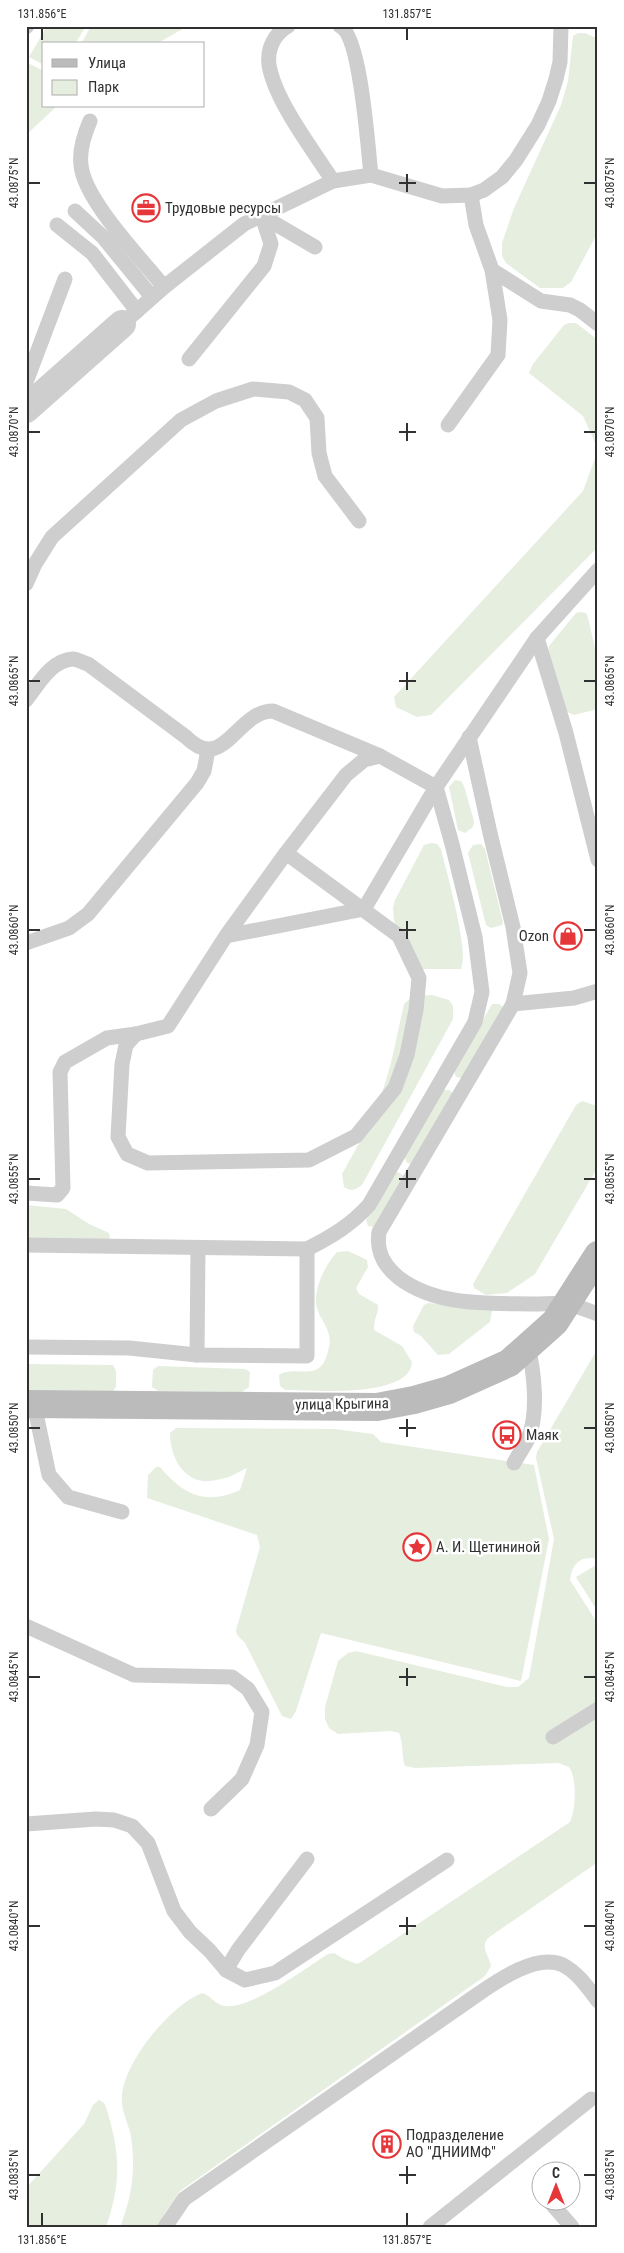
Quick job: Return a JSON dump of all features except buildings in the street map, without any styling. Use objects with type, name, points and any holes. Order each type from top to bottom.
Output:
[{"type":"main road","name":"улица Крыгина","points":[[30,1404],[378,1407],[414,1400],[449,1390],[508,1363],[555,1322],[598,1255]]},
{"type":"street","points":[[26,409],[129,317]]},
{"type":"lane","points":[[288,26],[280,31],[271,43],[269,65],[279,95],[333,181]]},
{"type":"lane","points":[[340,26],[345,28],[354,49],[370,154],[370,175]]},
{"type":"lane","points":[[57,226],[92,253],[129,317],[218,243],[244,224],[333,181],[370,175],[442,196],[470,195],[484,190],[502,177],[516,160],[538,125],[549,102],[560,62],[561,26]]},
{"type":"lane","points":[[90,121],[81,152],[81,166],[89,193],[164,287]]},
{"type":"lane","points":[[448,425],[498,355],[500,320],[492,270],[476,225],[470,195]]},
{"type":"lane","points":[[74,210],[107,242],[152,297]]},
{"type":"lane","points":[[262,216],[315,247]]},
{"type":"lane","points":[[189,359],[264,266],[270,244],[262,216]]},
{"type":"lane","points":[[492,270],[541,301],[570,305],[598,324]]},
{"type":"lane","points":[[26,382],[65,279]]},
{"type":"lane","points":[[26,584],[35,564],[52,537],[181,420],[216,401],[253,389],[289,392],[305,400],[317,418],[319,453],[324,476],[359,521]]},
{"type":"lane","points":[[226,936],[364,909],[436,787],[537,638],[598,570]]},
{"type":"lane","points":[[537,638],[566,733],[598,860]]},
{"type":"lane","points":[[26,700],[49,671],[59,663],[73,659],[88,664],[186,737],[196,747],[208,750],[220,747],[256,714],[264,711],[274,711],[380,756],[436,787],[475,937],[482,992],[475,1022],[369,1205],[355,1220],[335,1235],[307,1249],[26,1245]]},
{"type":"lane","points":[[469,738],[513,927],[520,972],[513,1004],[379,1232],[380,1255],[389,1270],[403,1281],[434,1297],[458,1301],[494,1303],[568,1304],[598,1314]]},
{"type":"lane","points":[[26,943],[69,928],[88,914],[197,783],[204,771],[208,750]]},
{"type":"lane","points":[[26,1193],[57,1195],[63,1188],[60,1072],[65,1062],[107,1038],[136,1034],[168,1026],[226,936],[346,775],[364,760],[380,756]]},
{"type":"lane","points":[[136,1034],[126,1045],[122,1064],[118,1137],[127,1154],[148,1163],[309,1160],[356,1136],[395,1088],[407,1055],[416,1010],[419,978],[399,936],[286,854]]},
{"type":"lane","points":[[513,1004],[574,998],[598,991]]},
{"type":"lane","points":[[197,1356],[198,1248]]},
{"type":"lane","points":[[26,1347],[129,1348],[197,1356],[307,1356],[307,1249]]},
{"type":"lane","points":[[514,1462],[528,1438],[534,1406],[533,1368],[528,1346]]},
{"type":"lane","points":[[30,1404],[49,1475],[68,1497],[122,1512]]},
{"type":"lane","points":[[26,1626],[134,1675],[232,1677],[248,1689],[262,1712],[257,1745],[242,1779],[211,1809]]},
{"type":"lane","points":[[553,1737],[598,1709]]},
{"type":"lane","points":[[26,1824],[96,1819],[114,1820],[132,1826],[148,1843],[174,1911],[190,1932],[226,1970],[245,1980],[275,1973],[447,1860]]},
{"type":"lane","points":[[226,1970],[238,1950],[307,1859]]},
{"type":"lane","points":[[166,2227],[184,2199],[471,1999],[514,1972],[540,1962],[562,1965],[584,1982],[598,2001]]},
{"type":"lane","points":[[430,2227],[591,2099]]},
{"type":"lane","points":[[557,2210],[572,2227]]},
{"type":"green space","points":[[47,26],[86,26],[76,42],[42,42],[42,64],[29,57]]},
{"type":"green space","points":[[91,26],[188,26],[160,42],[82,42]]},
{"type":"green space","points":[[578,33],[585,33],[598,39],[598,232],[571,282],[563,288],[540,288],[506,263],[502,256],[502,243],[514,208],[561,105],[568,81],[573,36]]},
{"type":"green space","points":[[26,62],[42,70],[42,108],[55,108],[26,135]]},
{"type":"green space","points":[[576,323],[598,340],[598,449],[583,416],[529,373],[533,364],[564,325]]},
{"type":"green space","points":[[598,450],[598,547],[431,715],[417,717],[396,707],[394,697],[583,491]]},
{"type":"green space","points":[[576,613],[586,613],[588,618],[598,661],[598,709],[574,715],[567,712],[548,654],[549,646]]},
{"type":"green space","points":[[455,780],[461,781],[464,786],[474,821],[473,827],[465,833],[458,830],[449,787]]},
{"type":"green space","points":[[437,844],[441,849],[452,892],[462,946],[463,960],[461,969],[413,969],[404,965],[393,908],[395,900],[424,845]]},
{"type":"green space","points":[[481,844],[485,849],[503,922],[502,925],[491,928],[486,925],[468,853],[473,845]]},
{"type":"green space","points":[[432,995],[449,1000],[453,1006],[453,1019],[362,1185],[349,1190],[344,1187],[342,1174],[361,1140],[383,1090],[404,1004],[413,996]]},
{"type":"green space","points":[[492,1004],[499,1004],[503,1007],[462,1078],[456,1077],[454,1071]]},
{"type":"green space","points":[[443,1090],[449,1090],[453,1093],[413,1164],[407,1163],[404,1156]]},
{"type":"green space","points":[[582,1101],[594,1105],[598,1104],[598,1167],[535,1274],[507,1293],[486,1295],[474,1288],[473,1284],[576,1105]]},
{"type":"green space","points":[[398,1172],[404,1176],[375,1227],[368,1226],[366,1220],[392,1175]]},
{"type":"green space","points":[[26,1205],[66,1209],[89,1224],[109,1233],[110,1238],[107,1241],[26,1240]]},
{"type":"green space","points":[[348,1251],[367,1260],[368,1267],[356,1288],[359,1294],[378,1305],[374,1330],[402,1346],[412,1362],[407,1374],[395,1382],[358,1390],[285,1390],[280,1386],[279,1375],[290,1371],[312,1371],[318,1369],[325,1360],[330,1343],[327,1329],[316,1305],[318,1285],[333,1256],[337,1252]]},
{"type":"green space","points":[[428,1303],[488,1308],[492,1311],[490,1322],[449,1354],[438,1355],[421,1336],[414,1332],[413,1326],[424,1305]]},
{"type":"green space","points":[[598,1348],[598,1559],[586,1558],[578,1562],[573,1569],[570,1580],[598,1624],[598,1862],[488,1938],[485,1948],[491,1966],[485,1976],[180,2191],[165,2213],[159,2227],[120,2227],[130,2194],[133,2172],[131,2137],[122,2103],[123,2089],[128,2073],[148,2039],[175,2010],[202,1993],[218,2004],[225,2006],[249,2002],[278,1987],[328,1954],[334,1953],[357,1964],[570,1822],[574,1809],[575,1794],[572,1772],[569,1767],[558,1763],[415,1768],[405,1766],[399,1733],[391,1731],[338,1734],[329,1728],[325,1719],[325,1707],[338,1661],[348,1653],[356,1651],[507,1687],[518,1687],[529,1678],[554,1539],[536,1458],[537,1452]]},
{"type":"green space","points":[[26,1364],[113,1365],[116,1371],[116,1387],[112,1392],[26,1391]]},
{"type":"green space","points":[[158,1366],[245,1369],[250,1372],[249,1387],[242,1392],[158,1391],[152,1387],[153,1370]]},
{"type":"green space","points":[[176,1428],[334,1429],[373,1434],[381,1442],[534,1465],[549,1539],[521,1681],[321,1633],[296,1711],[291,1719],[282,1716],[245,1643],[237,1635],[236,1630],[260,1547],[257,1535],[147,1498],[148,1475],[156,1467],[160,1467],[186,1490],[195,1495],[205,1497],[227,1495],[240,1490],[247,1468],[229,1477],[211,1481],[195,1479],[182,1470],[174,1456],[170,1433]]},
{"type":"green space","points":[[596,1565],[598,1567],[598,1612],[576,1577]]},
{"type":"green space","points":[[99,2100],[104,2103],[111,2123],[117,2167],[115,2196],[106,2227],[26,2227],[26,2188],[84,2124],[93,2105]]},
{"type":"place","name":"Трудовые ресурсы","points":[[146,208]]},
{"type":"place","name":"Ozon","points":[[568,936]]},
{"type":"place","name":"Маяк","points":[[507,1435]]},
{"type":"place","name":"А. И. Щетининой","points":[[417,1547]]},
{"type":"place","name":"Подразделение АО \"ДНИИМФ\"","points":[[387,2144]]}]
